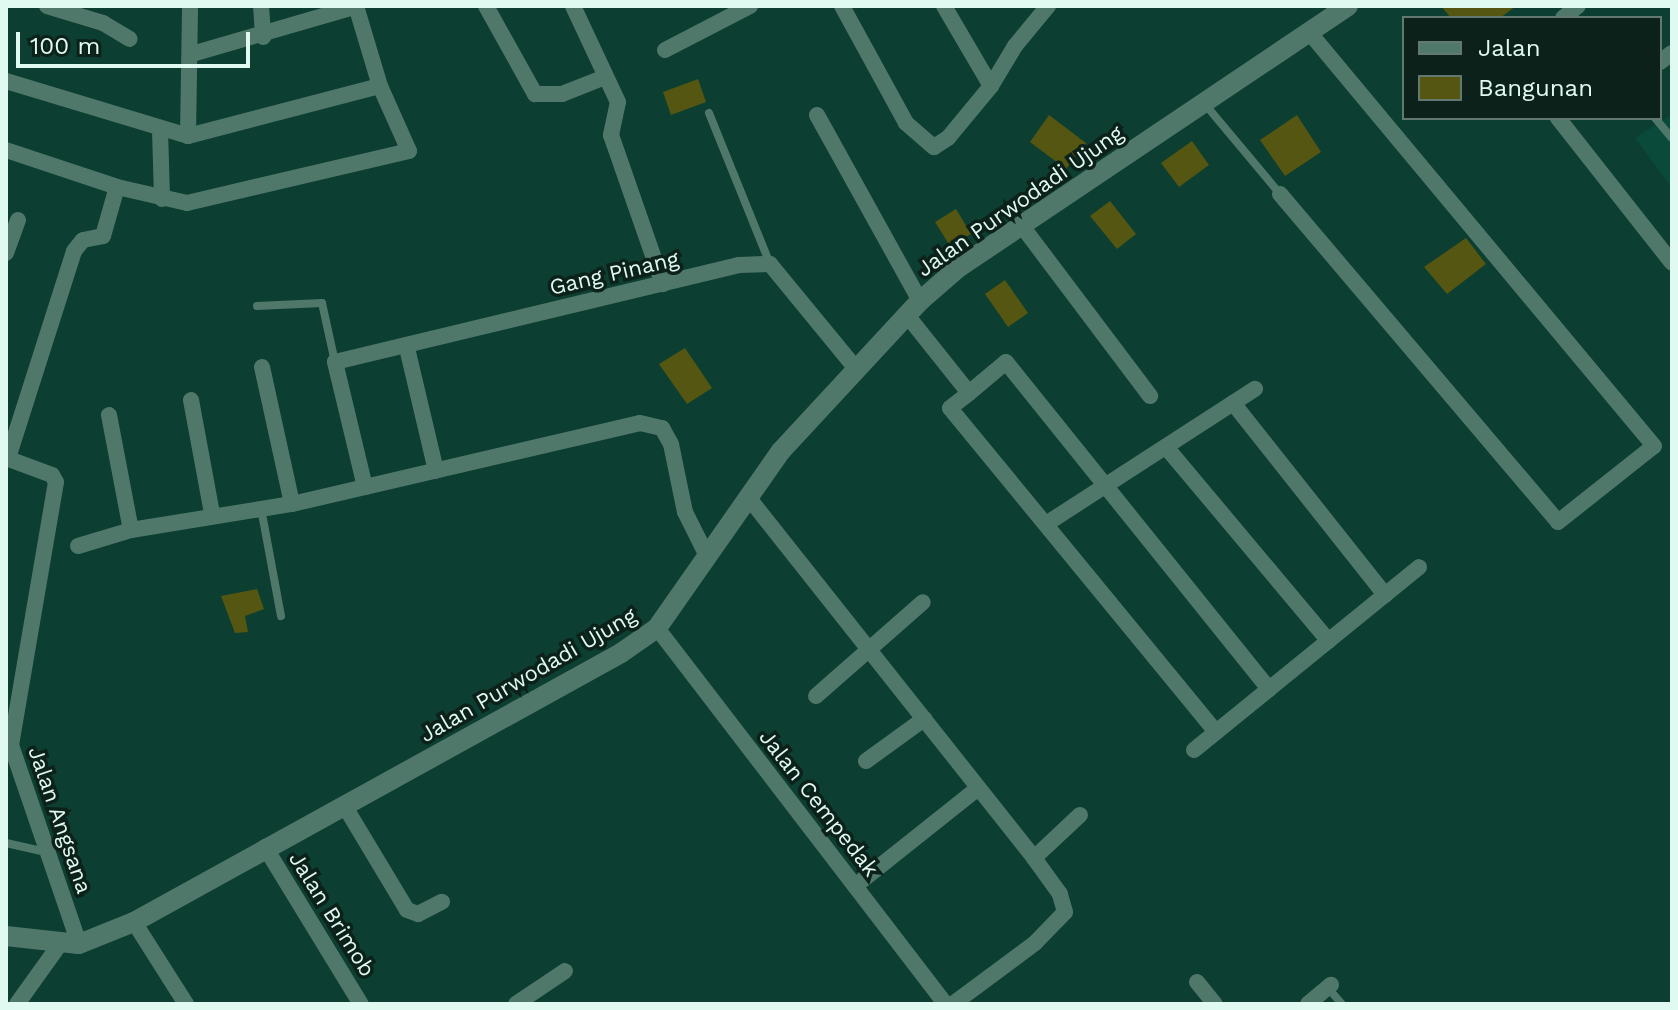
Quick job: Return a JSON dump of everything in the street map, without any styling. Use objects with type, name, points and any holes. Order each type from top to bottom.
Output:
[{"type":"street","points":[[47,6],[103,23],[130,39]]},
{"type":"street","points":[[103,6],[103,23]]},
{"type":"street","points":[[188,136],[192,54],[190,6]]},
{"type":"street","points":[[261,6],[263,37]]},
{"type":"street","points":[[6,150],[117,187],[187,203],[409,151],[380,86],[356,6],[263,37],[192,54]]},
{"type":"street","points":[[486,6],[535,94],[562,94],[605,77]]},
{"type":"street","points":[[573,6],[618,102],[611,135],[663,284]]},
{"type":"street","points":[[665,50],[750,6]]},
{"type":"street","points":[[842,6],[906,123],[934,147],[948,138],[991,86],[1015,46],[1048,6]]},
{"type":"street","points":[[944,6],[991,86]]},
{"type":"street","name":"Jalan Purwodadi Ujung","points":[[70,944],[134,922],[621,653],[657,628],[781,451],[913,308],[1022,226],[1348,6]]},
{"type":"street","points":[[1280,194],[1558,522],[1654,446],[1309,32]]},
{"type":"street","points":[[6,81],[188,136],[380,86]]},
{"type":"street","points":[[817,115],[913,308],[969,393]]},
{"type":"street","points":[[1560,120],[1672,263]]},
{"type":"street","points":[[160,130],[162,199]]},
{"type":"street","points":[[7,458],[74,251],[83,240],[103,236],[117,187]]},
{"type":"street","points":[[6,253],[18,220]]},
{"type":"street","points":[[1022,226],[1150,396]]},
{"type":"street","points":[[770,264],[857,370]]},
{"type":"street","name":"Gang Pinang","points":[[335,362],[407,348],[739,265],[770,264]]},
{"type":"street","points":[[407,348],[436,471]]},
{"type":"street","points":[[335,362],[365,487]]},
{"type":"street","points":[[1216,732],[950,408],[1006,362],[1269,689]]},
{"type":"street","points":[[262,367],[292,504]]},
{"type":"street","points":[[1046,524],[1255,389]]},
{"type":"street","points":[[191,400],[212,513]]},
{"type":"street","points":[[1233,403],[1385,595]]},
{"type":"street","points":[[109,415],[131,530]]},
{"type":"street","points":[[78,546],[131,530],[212,513],[292,504],[640,423],[662,428],[671,444],[685,512],[707,556]]},
{"type":"street","points":[[1166,447],[1329,641]]},
{"type":"street","name":"Jalan Angsana","points":[[7,458],[52,475],[56,482],[11,745],[46,852],[70,944]]},
{"type":"street","points":[[748,497],[1060,894],[1065,912],[1035,943],[953,1004]]},
{"type":"street","points":[[1194,750],[1419,567]]},
{"type":"street","points":[[816,696],[923,602]]},
{"type":"street","name":"Jalan Cempedak","points":[[657,628],[946,1004]]},
{"type":"street","points":[[866,761],[924,719]]},
{"type":"street","points":[[855,886],[978,788]]},
{"type":"street","points":[[344,805],[407,910],[418,914],[442,902]]},
{"type":"street","points":[[1034,858],[1080,815]]},
{"type":"street","name":"Jalan Brimob","points":[[265,847],[361,1004]]},
{"type":"street","points":[[134,922],[186,1004]]},
{"type":"street","points":[[6,936],[70,944]]},
{"type":"street","points":[[17,1004],[70,944]]},
{"type":"street","points":[[516,1004],[538,998],[565,971]]},
{"type":"street","points":[[1197,982],[1215,1004]]},
{"type":"street","points":[[1308,1004],[1329,986]]},
{"type":"lane","points":[[1204,102],[1280,194]]},
{"type":"lane","points":[[709,113],[770,264]]},
{"type":"lane","points":[[1657,120],[1672,138]]},
{"type":"lane","points":[[257,306],[322,303],[335,362]]},
{"type":"lane","points":[[260,507],[281,616]]},
{"type":"lane","points":[[6,843],[46,852]]},
{"type":"lane","points":[[1329,986],[1342,1004]]},
{"type":"shaded area","points":[[1672,114],[1672,188],[1635,138]]},
{"type":"building","points":[[1441,6],[1516,6],[1503,16],[1449,16]]},
{"type":"building","points":[[698,79],[706,102],[671,115],[663,92]]},
{"type":"building","points":[[1049,115],[1086,143],[1066,169],[1030,142]]},
{"type":"building","points":[[1297,115],[1321,152],[1285,176],[1260,140]]},
{"type":"building","points":[[1192,141],[1209,165],[1179,187],[1161,163]]},
{"type":"building","points":[[1110,201],[1136,234],[1117,249],[1090,216]]},
{"type":"building","points":[[956,209],[971,234],[950,246],[935,222]]},
{"type":"building","points":[[1466,238],[1486,264],[1447,294],[1424,267]]},
{"type":"building","points":[[1005,280],[1028,313],[1008,327],[985,294]]},
{"type":"building","points":[[685,348],[712,388],[687,404],[659,364]]},
{"type":"building","points":[[257,589],[264,609],[245,616],[248,632],[235,633],[221,596]]}]
